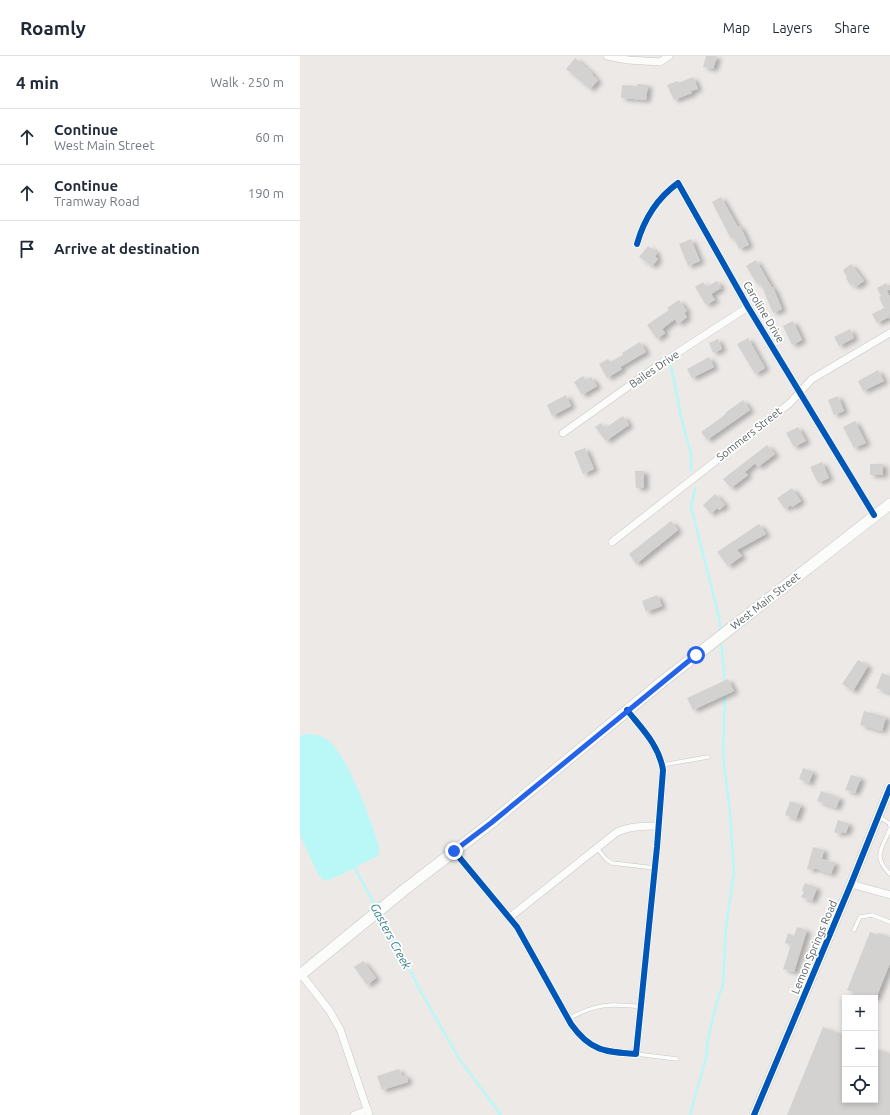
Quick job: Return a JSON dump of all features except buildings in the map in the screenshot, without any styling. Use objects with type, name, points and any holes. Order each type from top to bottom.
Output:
[{"type":"main road","name":"West Main Street","points":[[300,974],[404,890],[491,823],[627,710],[874,515],[890,504]]},
{"type":"street","points":[[608,56],[628,60],[660,62],[669,56]]},
{"type":"street","name":"Caroline Drive","points":[[637,244],[640,232],[651,209],[668,190],[678,183],[748,307],[874,515]]},
{"type":"street","name":"Bailes Drive","points":[[562,433],[657,366],[748,307]]},
{"type":"street","name":"Sommers Street","points":[[612,542],[790,403],[812,379],[890,333]]},
{"type":"street","points":[[454,851],[517,927],[568,1019],[579,1035],[588,1043],[599,1049],[610,1052],[636,1054],[663,782],[662,765],[657,749],[652,740],[627,710]]},
{"type":"street","name":"Lemon Springs Road","points":[[754,1115],[890,787]]},
{"type":"street","points":[[509,918],[617,832],[636,826],[659,826]]},
{"type":"street","points":[[851,884],[890,895]]},
{"type":"street","points":[[300,974],[329,1010],[340,1029],[368,1113],[354,1115]]},
{"type":"lane","points":[[662,765],[708,757]]},
{"type":"lane","points":[[878,817],[889,823],[890,826]]},
{"type":"lane","points":[[890,829],[880,851],[879,861],[890,874]]},
{"type":"lane","points":[[597,848],[606,859],[612,863],[655,868]]},
{"type":"lane","points":[[854,930],[860,917],[872,915],[890,922]]},
{"type":"lane","points":[[568,1019],[584,1010],[596,1006],[613,1005],[641,1007]]},
{"type":"lane","points":[[636,1054],[677,1058]]},
{"type":"water","points":[[306,734],[324,737],[336,749],[344,761],[371,822],[379,847],[379,855],[345,873],[325,881],[318,874],[300,835],[300,736]]},
{"type":"waterway","points":[[671,366],[682,421],[691,454],[691,470]]},
{"type":"waterway","points":[[695,489],[691,507],[719,617],[721,632]]},
{"type":"waterway","points":[[721,639],[725,684]]},
{"type":"waterway","points":[[690,1115],[706,1058],[708,1039],[716,1005],[723,984],[726,926],[734,872],[730,812],[723,755],[725,693]]},
{"type":"waterway","name":"Gasters Creek","points":[[353,865],[376,907]]},
{"type":"waterway","name":"Gasters Creek","points":[[380,914],[422,994],[460,1060],[501,1115]]},
{"type":"cycle path","points":[[637,244],[643,226],[652,210],[663,196],[678,183],[748,307],[874,515]]},
{"type":"cycle path","points":[[454,851],[517,927],[571,1024],[578,1033],[592,1045],[607,1051],[636,1054],[657,847],[663,770],[654,745],[627,710]]},
{"type":"cycle path","points":[[754,1115],[890,787]]},
{"type":"route","points":[[454,851],[491,823],[696,655]]}]
